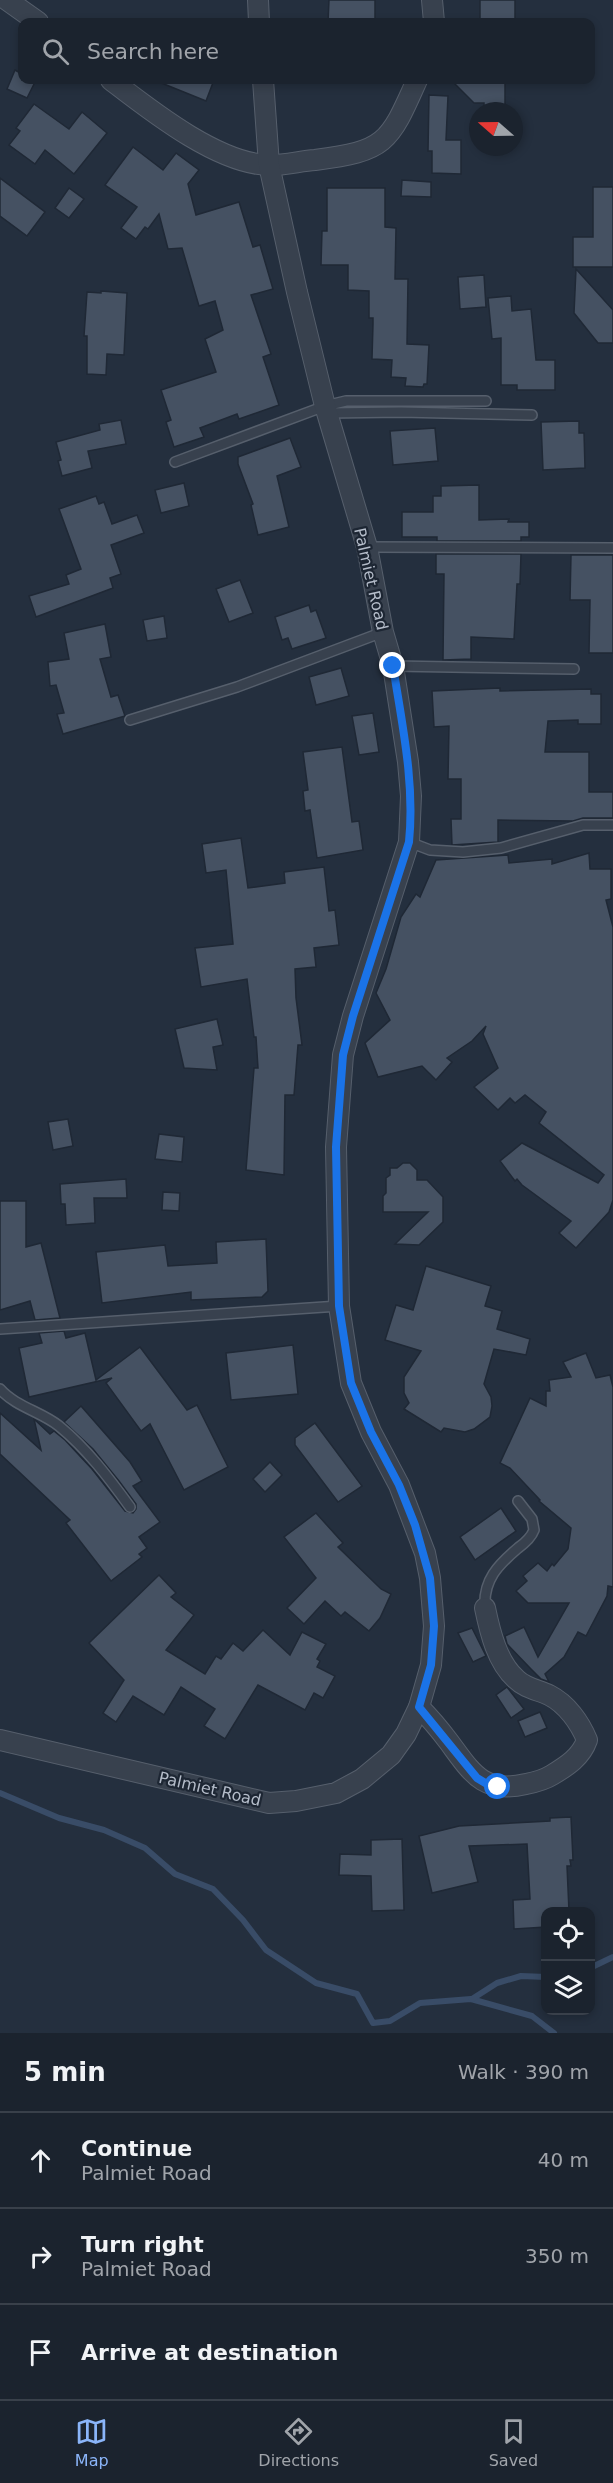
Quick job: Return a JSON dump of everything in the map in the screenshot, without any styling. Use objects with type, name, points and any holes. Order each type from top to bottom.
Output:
[{"type":"street","points":[[0,14],[6,0],[32,18]]},
{"type":"street","points":[[258,0],[259,18]]},
{"type":"street","points":[[432,0],[434,18]]},
{"type":"street","points":[[117,84],[223,156],[269,165],[349,156],[367,151],[381,142],[395,128],[415,84]]},
{"type":"street","name":"Palmiet Road","points":[[0,1740],[269,1803],[297,1801],[336,1793],[362,1779],[391,1755],[406,1734],[419,1707],[431,1665],[433,1636],[430,1578],[415,1525],[399,1485],[371,1432],[351,1383],[339,1306],[336,1147],[343,1055],[353,1016],[409,842],[411,796],[393,666],[383,632],[367,547],[326,410],[269,165],[263,84]]},
{"type":"street","points":[[419,1707],[440,1730],[470,1771],[487,1784],[498,1787],[518,1786],[545,1780],[575,1759],[584,1749],[587,1740],[568,1710],[551,1696],[517,1680],[505,1666],[490,1631],[485,1608]]},
{"type":"lane","points":[[175,462],[346,401],[486,401]]},
{"type":"lane","points":[[326,410],[532,415]]},
{"type":"lane","points":[[367,547],[613,548]]},
{"type":"lane","points":[[130,720],[237,687],[383,632]]},
{"type":"lane","points":[[393,666],[574,669]]},
{"type":"lane","points":[[409,842],[430,850],[463,852],[501,848],[583,825],[613,825]]},
{"type":"lane","points":[[0,1329],[339,1306]]},
{"type":"lane","points":[[0,1389],[10,1398],[59,1426],[102,1469],[130,1507]]},
{"type":"lane","points":[[485,1608],[484,1597],[489,1578],[529,1539],[534,1530],[532,1519],[518,1501]]},
{"type":"building","points":[[329,0],[375,0],[375,18],[328,18]]},
{"type":"building","points":[[480,0],[515,0],[515,18],[480,18]]},
{"type":"building","points":[[15,70],[18,72],[18,84],[34,84],[27,98],[7,89]]},
{"type":"building","points":[[164,84],[212,84],[206,101]]},
{"type":"building","points":[[455,84],[505,84],[505,102],[473,102]]},
{"type":"building","points":[[429,95],[448,96],[446,140],[461,140],[461,174],[432,173],[432,151],[428,151]]},
{"type":"building","points":[[34,104],[69,129],[82,112],[107,133],[74,174],[45,150],[35,164],[9,145],[20,131],[16,128]]},
{"type":"building","points":[[133,147],[163,170],[176,153],[199,170],[188,184],[196,215],[239,202],[253,247],[260,245],[273,289],[251,295],[271,354],[263,357],[279,405],[239,419],[237,414],[200,428],[204,437],[174,447],[166,422],[171,420],[161,390],[216,372],[205,339],[223,330],[215,301],[199,306],[182,248],[168,249],[159,214],[148,229],[145,227],[136,239],[121,228],[137,207],[105,185]]},
{"type":"building","points":[[0,178],[45,212],[27,236],[0,216]]},
{"type":"building","points":[[402,180],[431,182],[431,197],[401,196]]},
{"type":"building","points":[[593,187],[613,187],[613,267],[573,267],[573,237],[593,237]]},
{"type":"building","points":[[69,188],[84,199],[69,218],[55,208]]},
{"type":"building","points":[[327,188],[385,188],[385,227],[396,228],[395,279],[408,279],[407,344],[429,345],[427,384],[423,387],[405,386],[406,378],[391,377],[392,360],[372,359],[373,318],[369,318],[369,291],[348,290],[348,265],[321,265],[322,231],[327,231]]},
{"type":"building","points":[[576,269],[613,310],[613,343],[598,343],[574,313]]},
{"type":"building","points":[[484,275],[486,307],[460,309],[458,277]]},
{"type":"building","points":[[101,291],[127,293],[124,355],[107,354],[106,375],[87,374],[87,336],[84,336],[87,292],[101,293]]},
{"type":"building","points":[[511,296],[512,311],[531,309],[536,360],[555,360],[555,390],[517,390],[517,385],[501,385],[501,338],[492,339],[488,298]]},
{"type":"building","points":[[121,420],[126,444],[88,451],[92,468],[62,476],[56,442],[100,430],[99,424]]},
{"type":"building","points":[[579,421],[579,433],[584,433],[585,468],[543,470],[541,422]]},
{"type":"building","points":[[435,428],[438,461],[393,465],[390,431]]},
{"type":"building","points":[[290,438],[301,467],[277,476],[289,527],[258,535],[251,505],[253,504],[238,464],[238,457]]},
{"type":"building","points":[[184,483],[189,506],[161,513],[155,490]]},
{"type":"building","points":[[479,485],[479,520],[509,519],[508,522],[529,522],[529,537],[521,537],[521,541],[437,541],[437,537],[402,537],[402,512],[433,512],[433,496],[441,496],[441,486]]},
{"type":"building","points":[[96,496],[99,504],[104,502],[112,524],[137,515],[144,533],[111,545],[121,574],[110,578],[113,588],[36,617],[29,596],[69,584],[66,575],[81,569],[59,509]]},
{"type":"building","points":[[436,554],[521,554],[514,639],[471,637],[471,659],[443,660],[444,574],[436,574]]},
{"type":"building","points":[[571,555],[613,555],[613,653],[589,653],[590,600],[570,600]]},
{"type":"building","points":[[240,580],[253,613],[229,622],[216,589]]},
{"type":"building","points":[[309,605],[311,612],[316,610],[326,638],[292,649],[288,638],[282,640],[275,617]]},
{"type":"building","points":[[164,616],[167,638],[147,641],[143,620]]},
{"type":"building","points":[[105,624],[111,657],[100,659],[111,697],[118,695],[125,716],[63,734],[57,714],[64,713],[56,685],[50,686],[48,662],[69,659],[64,633]]},
{"type":"building","points":[[341,668],[349,696],[316,705],[309,677]]},
{"type":"building","points":[[500,688],[500,691],[591,689],[591,694],[601,694],[601,724],[578,724],[578,720],[548,721],[545,752],[589,752],[589,792],[613,792],[613,818],[583,818],[573,821],[498,820],[498,842],[452,845],[451,819],[461,819],[461,779],[448,779],[449,726],[434,727],[432,691]]},
{"type":"building","points":[[373,713],[379,752],[359,755],[352,716]]},
{"type":"building","points":[[342,747],[352,822],[359,821],[363,850],[317,858],[310,810],[305,811],[303,791],[308,790],[303,752]]},
{"type":"building","points":[[241,838],[248,888],[285,883],[284,872],[324,867],[329,911],[335,910],[339,945],[314,948],[316,967],[295,969],[302,1045],[298,1045],[294,1095],[285,1095],[284,1175],[246,1170],[254,1068],[258,1068],[256,1037],[254,1037],[247,979],[201,987],[195,948],[233,944],[226,870],[206,873],[202,844]]},
{"type":"building","points":[[589,853],[590,869],[611,869],[611,899],[606,900],[613,927],[613,1200],[609,1212],[576,1248],[559,1233],[571,1221],[517,1179],[515,1181],[500,1161],[522,1143],[598,1183],[604,1175],[539,1123],[546,1112],[525,1095],[515,1103],[510,1098],[498,1110],[474,1087],[498,1068],[483,1034],[486,1026],[472,1041],[447,1058],[452,1062],[436,1080],[422,1066],[378,1077],[365,1043],[390,1020],[376,993],[386,969],[401,917],[416,894],[420,897],[436,860],[508,855],[509,863],[552,859],[552,864]]},
{"type":"building","points":[[217,1019],[223,1045],[213,1047],[217,1070],[184,1068],[175,1029]]},
{"type":"building","points":[[68,1119],[73,1146],[53,1150],[48,1122]]},
{"type":"building","points":[[159,1134],[184,1137],[182,1162],[155,1159]]},
{"type":"building","points":[[403,1163],[410,1163],[417,1170],[417,1180],[427,1180],[443,1197],[443,1222],[419,1245],[395,1244],[428,1212],[383,1212],[383,1196],[386,1193],[386,1178],[390,1175],[390,1168],[397,1168]]},
{"type":"building","points":[[126,1179],[127,1198],[94,1198],[95,1223],[66,1225],[65,1204],[61,1204],[60,1184]]},
{"type":"building","points":[[163,1192],[180,1193],[179,1211],[162,1210]]},
{"type":"building","points":[[0,1201],[26,1201],[26,1247],[41,1243],[60,1318],[35,1320],[30,1301],[0,1310]]},
{"type":"building","points":[[266,1239],[268,1291],[262,1297],[191,1300],[191,1292],[102,1303],[96,1252],[165,1245],[168,1266],[217,1263],[216,1242]]},
{"type":"building","points":[[426,1266],[491,1286],[485,1306],[502,1311],[497,1329],[530,1339],[526,1355],[494,1349],[484,1384],[491,1397],[490,1417],[474,1429],[465,1432],[444,1428],[441,1432],[404,1409],[409,1403],[404,1393],[404,1377],[421,1351],[385,1340],[396,1305],[413,1310]]},
{"type":"building","points":[[64,1331],[66,1338],[85,1333],[96,1380],[140,1347],[187,1410],[197,1405],[228,1467],[184,1490],[150,1424],[141,1431],[106,1383],[112,1378],[29,1397],[19,1348],[42,1343],[39,1333]]},
{"type":"building","points":[[293,1345],[298,1394],[231,1400],[226,1353]]},
{"type":"building","points":[[586,1353],[596,1378],[610,1375],[613,1387],[613,1587],[608,1586],[607,1596],[586,1636],[578,1632],[564,1657],[545,1674],[549,1682],[541,1679],[507,1644],[505,1636],[524,1627],[538,1657],[569,1603],[528,1603],[516,1591],[527,1581],[523,1576],[538,1563],[547,1571],[552,1564],[554,1566],[568,1549],[571,1528],[539,1501],[510,1468],[500,1463],[530,1398],[546,1406],[546,1391],[550,1391],[549,1380],[571,1377],[563,1362]]},
{"type":"building","points":[[81,1406],[130,1462],[142,1481],[133,1486],[160,1522],[139,1537],[147,1548],[139,1554],[142,1557],[111,1581],[66,1523],[70,1520],[0,1454],[0,1413],[41,1450],[34,1419],[50,1434],[54,1431],[65,1440],[92,1469],[125,1511],[133,1513],[136,1504],[119,1481],[93,1449],[64,1422]]},
{"type":"building","points":[[315,1423],[362,1486],[338,1502],[295,1445],[295,1438]]},
{"type":"building","points":[[270,1462],[282,1475],[265,1492],[253,1479]]},
{"type":"building","points":[[501,1508],[516,1531],[475,1560],[460,1537]]},
{"type":"building","points":[[316,1513],[343,1543],[338,1547],[381,1589],[391,1594],[380,1618],[369,1631],[345,1612],[341,1616],[325,1601],[304,1624],[287,1608],[316,1578],[284,1537]]},
{"type":"building","points":[[159,1575],[176,1593],[171,1597],[194,1615],[166,1650],[205,1674],[216,1656],[221,1659],[233,1643],[243,1651],[263,1630],[290,1655],[302,1632],[326,1644],[317,1659],[320,1661],[317,1667],[335,1676],[323,1698],[314,1693],[305,1710],[258,1685],[225,1739],[204,1726],[215,1709],[181,1687],[164,1715],[133,1696],[116,1722],[103,1713],[124,1680],[89,1643]]},
{"type":"building","points":[[472,1628],[486,1656],[473,1662],[458,1633]]},
{"type":"building","points":[[507,1687],[524,1709],[511,1718],[496,1695]]},
{"type":"building","points":[[540,1712],[547,1728],[525,1737],[518,1721]]},
{"type":"building","points":[[571,1817],[573,1860],[570,1860],[571,1866],[567,1866],[569,1907],[541,1907],[541,1927],[514,1929],[513,1900],[530,1899],[527,1844],[469,1846],[478,1882],[432,1893],[419,1836],[459,1826],[550,1821],[550,1818]]},
{"type":"building","points":[[402,1839],[404,1910],[372,1911],[371,1876],[339,1875],[340,1854],[371,1855],[371,1840]]},
{"type":"waterway","points":[[0,1793],[59,1818],[104,1830],[145,1848],[175,1874],[213,1889],[243,1920],[266,1950],[316,1983],[357,1994],[373,2023],[390,2021],[420,2003],[471,1999],[532,2016],[554,2033]]},
{"type":"waterway","points":[[595,1966],[613,1957]]},
{"type":"waterway","points":[[472,1999],[497,1983],[521,1976],[541,1977]]},
{"type":"route","points":[[393,666],[408,762],[411,819],[409,842],[353,1016],[343,1055],[336,1147],[341,1329],[351,1383],[371,1432],[399,1485],[415,1525],[430,1578],[434,1626],[431,1665],[419,1707],[477,1778],[498,1787]]}]
